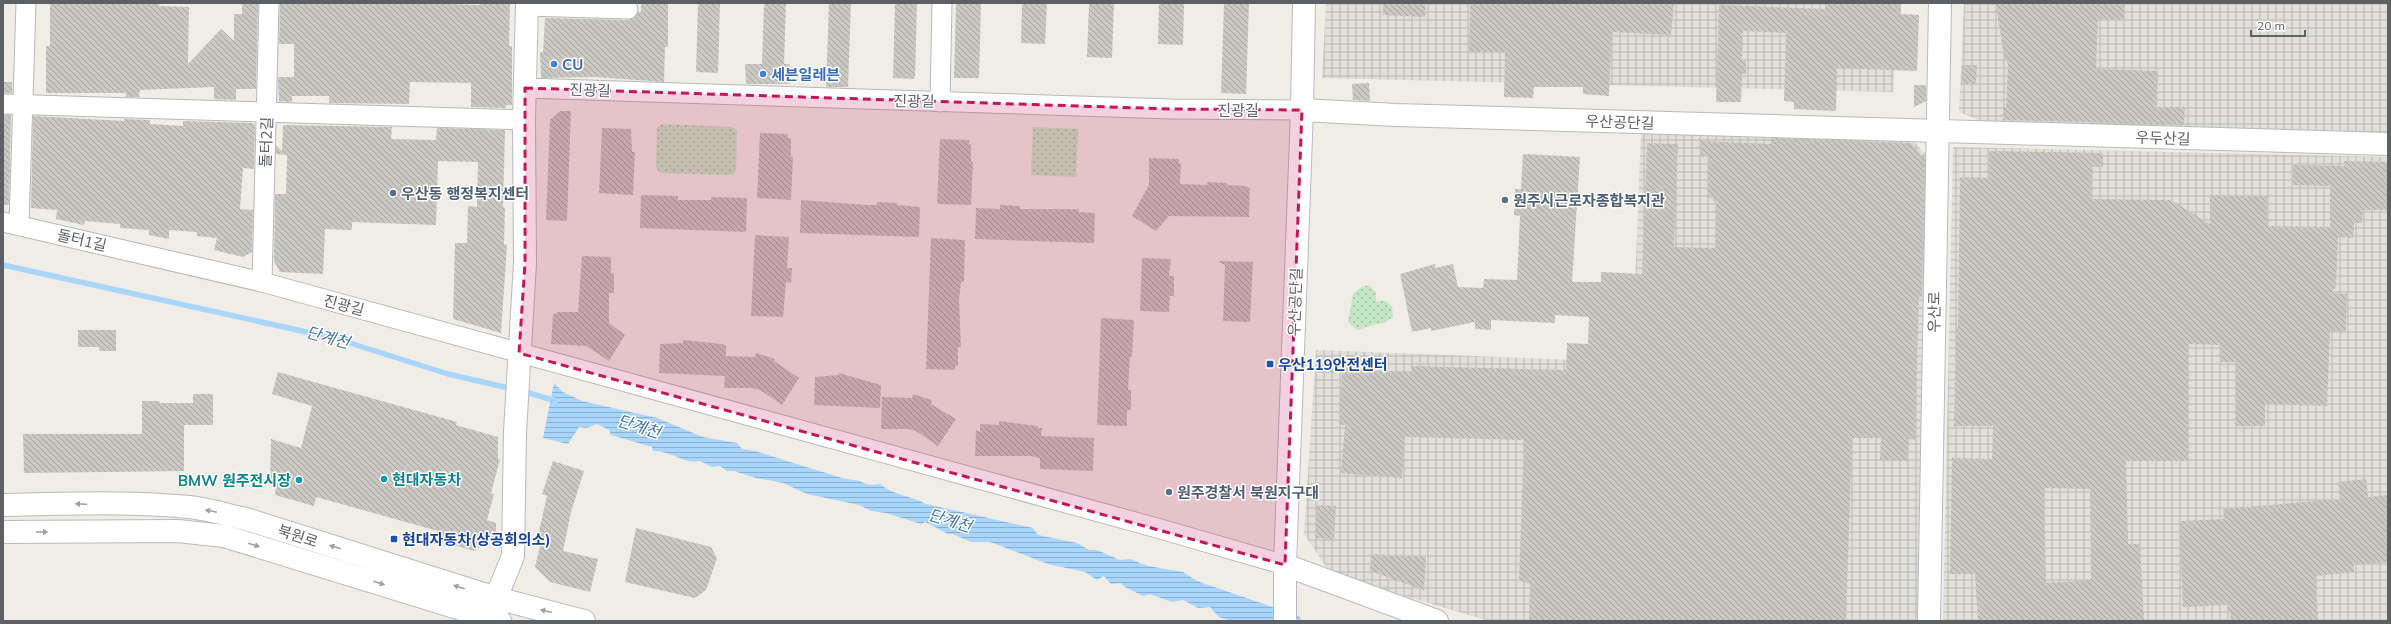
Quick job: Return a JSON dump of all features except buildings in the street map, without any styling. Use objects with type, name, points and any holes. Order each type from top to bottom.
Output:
[{"type":"street","name":"돌터1길","points":[[26,3],[24,104],[11,223],[262,282]]},
{"type":"street","name":"돌터2길","points":[[262,282],[269,3]]},
{"type":"street","points":[[940,102],[942,3]]},
{"type":"street","name":"우산공단길","points":[[1285,621],[1285,565],[1302,110],[1304,3]]},
{"type":"street","name":"우산로","points":[[1929,621],[1940,3]]},
{"type":"street","points":[[496,613],[513,556],[515,432],[525,263],[524,120],[527,4],[628,9]]},
{"type":"street","name":"진광길","points":[[525,88],[1171,109],[1302,110]]},
{"type":"street","points":[[3,104],[524,120]]},
{"type":"street","name":"우산공단길","points":[[1302,110],[1404,116],[1938,132]]},
{"type":"street","name":"우두산길","points":[[1938,132],[2388,144]]},
{"type":"street","name":"진광길","points":[[262,282],[519,355],[1157,528],[1285,565]]},
{"type":"street","name":"북원로","points":[[3,505],[74,503],[172,506],[205,510],[246,519],[496,613]]},
{"type":"street","name":"북원로","points":[[3,532],[178,531],[208,533],[224,536],[438,600],[496,613],[584,621]]},
{"type":"street","points":[[1285,565],[1437,621]]},
{"type":"highlighted area","points":[[525,88],[1171,109],[1302,110],[1285,565],[519,353],[525,263]]},
{"type":"shaded area","points":[[1326,3],[1898,3],[1893,92],[1322,78]]},
{"type":"shaded area","points":[[1964,3],[2388,3],[2388,135],[1983,122],[1959,112]]},
{"type":"shaded area","points":[[1641,133],[1913,140],[1930,160],[1918,621],[1489,621],[1331,574],[1304,534],[1316,350],[1632,362]]},
{"type":"shaded area","points":[[1953,147],[2388,157],[2388,621],[1943,621]]},
{"type":"green space","points":[[661,124],[733,127],[737,131],[736,171],[732,175],[660,173],[656,168],[657,128]]},
{"type":"green space","points":[[1033,127],[1078,129],[1076,177],[1031,175]]},
{"type":"green space","points":[[1368,285],[1376,292],[1376,301],[1386,301],[1392,307],[1393,317],[1384,323],[1357,330],[1348,322],[1353,294],[1361,287]]},
{"type":"water","points":[[554,383],[563,392],[582,401],[657,418],[703,437],[737,443],[742,449],[755,451],[842,478],[859,481],[869,485],[880,484],[891,491],[926,504],[1033,528],[1038,535],[1077,543],[1089,550],[1097,550],[1120,560],[1130,559],[1148,566],[1183,572],[1197,581],[1299,616],[1302,621],[1232,621],[1219,617],[1210,607],[1198,608],[1183,600],[1172,602],[1150,594],[1143,596],[1125,587],[1121,583],[1111,584],[1104,576],[1097,580],[1085,572],[1048,564],[990,542],[971,542],[953,534],[948,534],[925,522],[921,524],[886,513],[871,511],[859,505],[807,494],[783,483],[756,478],[734,471],[727,471],[720,466],[712,467],[700,461],[689,461],[659,451],[653,451],[652,447],[611,435],[609,430],[597,424],[587,428],[579,427],[568,444],[543,438]]},
{"type":"waterway","name":"단계천","points":[[3,265],[334,338],[448,374],[513,389]]},
{"type":"waterway","name":"단계천","points":[[522,391],[556,401]]},
{"type":"place","name":"CU","points":[[554,64]]},
{"type":"place","name":"세븐일레븐","points":[[763,74]]},
{"type":"place","name":"우산동 행정복지센터","points":[[393,193]]},
{"type":"place","name":"원주시근로자종합복지관","points":[[1505,200]]},
{"type":"place","name":"우산119안전센터","points":[[1270,364]]},
{"type":"place","name":"현대자동차","points":[[384,479]]},
{"type":"place","name":"BMW 원주전시장","points":[[299,480]]},
{"type":"place","name":"원주경찰서 북원지구대","points":[[1169,492]]},
{"type":"place","name":"현대자동차(상공회의소)","points":[[394,539]]}]
